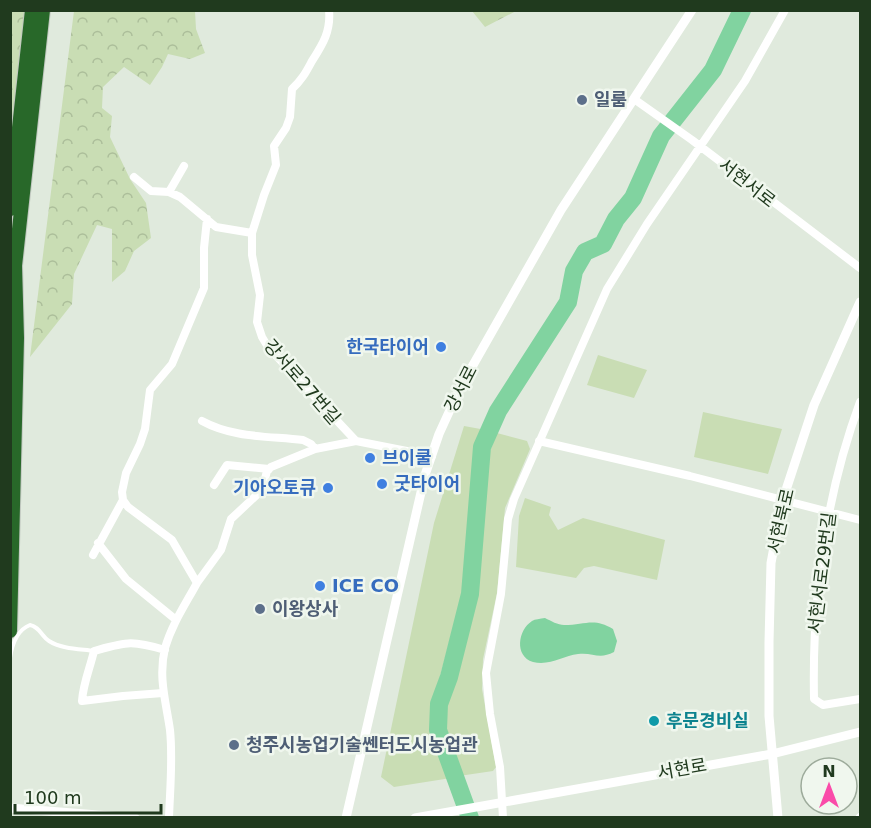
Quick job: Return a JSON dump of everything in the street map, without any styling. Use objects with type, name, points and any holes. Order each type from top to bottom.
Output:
[{"type":"highway","points":[[10,209],[32,10]]},
{"type":"highway","points":[[10,309],[43,10]]},
{"type":"highway","points":[[10,631],[17,338],[15,265]]},
{"type":"street","name":"강서로27번길","points":[[329,10],[330,21],[324,44],[302,81],[292,89],[290,117],[286,128],[274,146],[276,165],[252,233],[252,255],[260,296],[257,322],[262,337],[268,347],[356,441]]},
{"type":"street","name":"강서로","points":[[346,818],[407,552],[439,434],[460,388],[561,210],[692,10]]},
{"type":"street","points":[[503,818],[500,767],[490,714],[486,673],[501,594],[508,519],[514,499],[607,289],[699,146],[745,81],[785,10]]},
{"type":"street","name":"서현서로","points":[[633,99],[692,140],[861,268]]},
{"type":"street","points":[[169,192],[184,166]]},
{"type":"street","points":[[134,177],[151,191],[169,192],[195,208],[216,227],[252,233]]},
{"type":"street","points":[[197,583],[171,540],[128,507],[123,500],[122,492],[126,473],[145,429],[150,390],[172,364],[202,295],[207,219]]},
{"type":"street","name":"서현북로","points":[[778,818],[769,716],[771,563],[783,499],[814,405],[861,302]]},
{"type":"street","name":"서현서로29번길","points":[[861,402],[848,436],[829,512],[814,636],[814,699],[823,705],[861,699]]},
{"type":"street","points":[[202,421],[229,433],[303,440],[315,449]]},
{"type":"street","points":[[214,485],[227,465],[269,469],[315,449],[356,441],[432,456]]},
{"type":"street","points":[[539,441],[783,499],[861,520]]},
{"type":"street","points":[[169,818],[171,759],[170,730],[163,693],[162,665],[165,650],[175,619],[221,550],[231,519],[262,490],[269,469]]},
{"type":"street","points":[[93,555],[123,500]]},
{"type":"street","points":[[98,543],[126,579],[175,619]]},
{"type":"street","points":[[163,693],[82,701],[94,651],[123,642],[140,643],[165,650]]},
{"type":"street","name":"서현로","points":[[415,818],[772,754],[861,732]]},
{"type":"street","points":[[10,808],[135,818]]},
{"type":"lane","points":[[10,658],[17,636],[22,629],[30,625],[40,630],[51,642],[94,651]]},
{"type":"green space","points":[[11,11],[26,11],[11,152]]},
{"type":"green space","points":[[74,11],[195,11],[196,29],[205,53],[190,59],[168,54],[150,85],[124,67],[103,87],[102,108],[112,116],[110,137],[130,179],[146,203],[151,238],[134,251],[125,271],[112,282],[112,229],[97,225],[74,274],[72,304],[30,357]]},
{"type":"green space","points":[[472,11],[516,11],[485,27]]},
{"type":"green space","points":[[598,355],[647,370],[634,398],[587,385]]},
{"type":"green space","points":[[703,412],[782,429],[768,474],[694,457]]},
{"type":"green space","points":[[464,426],[486,430],[478,449],[463,590],[434,699],[433,733],[451,778],[394,787],[381,777],[434,523]]},
{"type":"green space","points":[[497,433],[527,441],[530,449],[505,508],[497,593],[483,659],[482,689],[496,767],[493,771],[459,776],[448,747],[442,716],[477,594],[487,459]]},
{"type":"green space","points":[[525,498],[551,507],[549,515],[558,530],[583,518],[665,540],[657,580],[594,566],[584,568],[576,578],[516,567],[519,516]]},
{"type":"shaded area","points":[[545,618],[562,625],[595,622],[606,625],[613,629],[617,641],[614,652],[600,656],[578,654],[551,662],[533,662],[523,654],[521,636],[532,621]]},
{"type":"waterway","points":[[470,818],[438,730],[439,704],[449,677],[470,594],[482,447],[498,411],[568,302],[574,271],[585,252],[603,244],[616,219],[633,198],[661,136],[713,70],[742,10]]},
{"type":"place","name":"일룸","points":[[582,100]]},
{"type":"place","name":"한국타이어","points":[[441,347]]},
{"type":"place","name":"브이쿨","points":[[370,458]]},
{"type":"place","name":"굿타이어","points":[[382,484]]},
{"type":"place","name":"기아오토큐","points":[[328,488]]},
{"type":"place","name":"ICE CO","points":[[320,586]]},
{"type":"place","name":"이왕상사","points":[[260,609]]},
{"type":"place","name":"후문경비실","points":[[654,721]]},
{"type":"place","name":"청주시농업기술쎈터도시농업관","points":[[234,745]]}]
